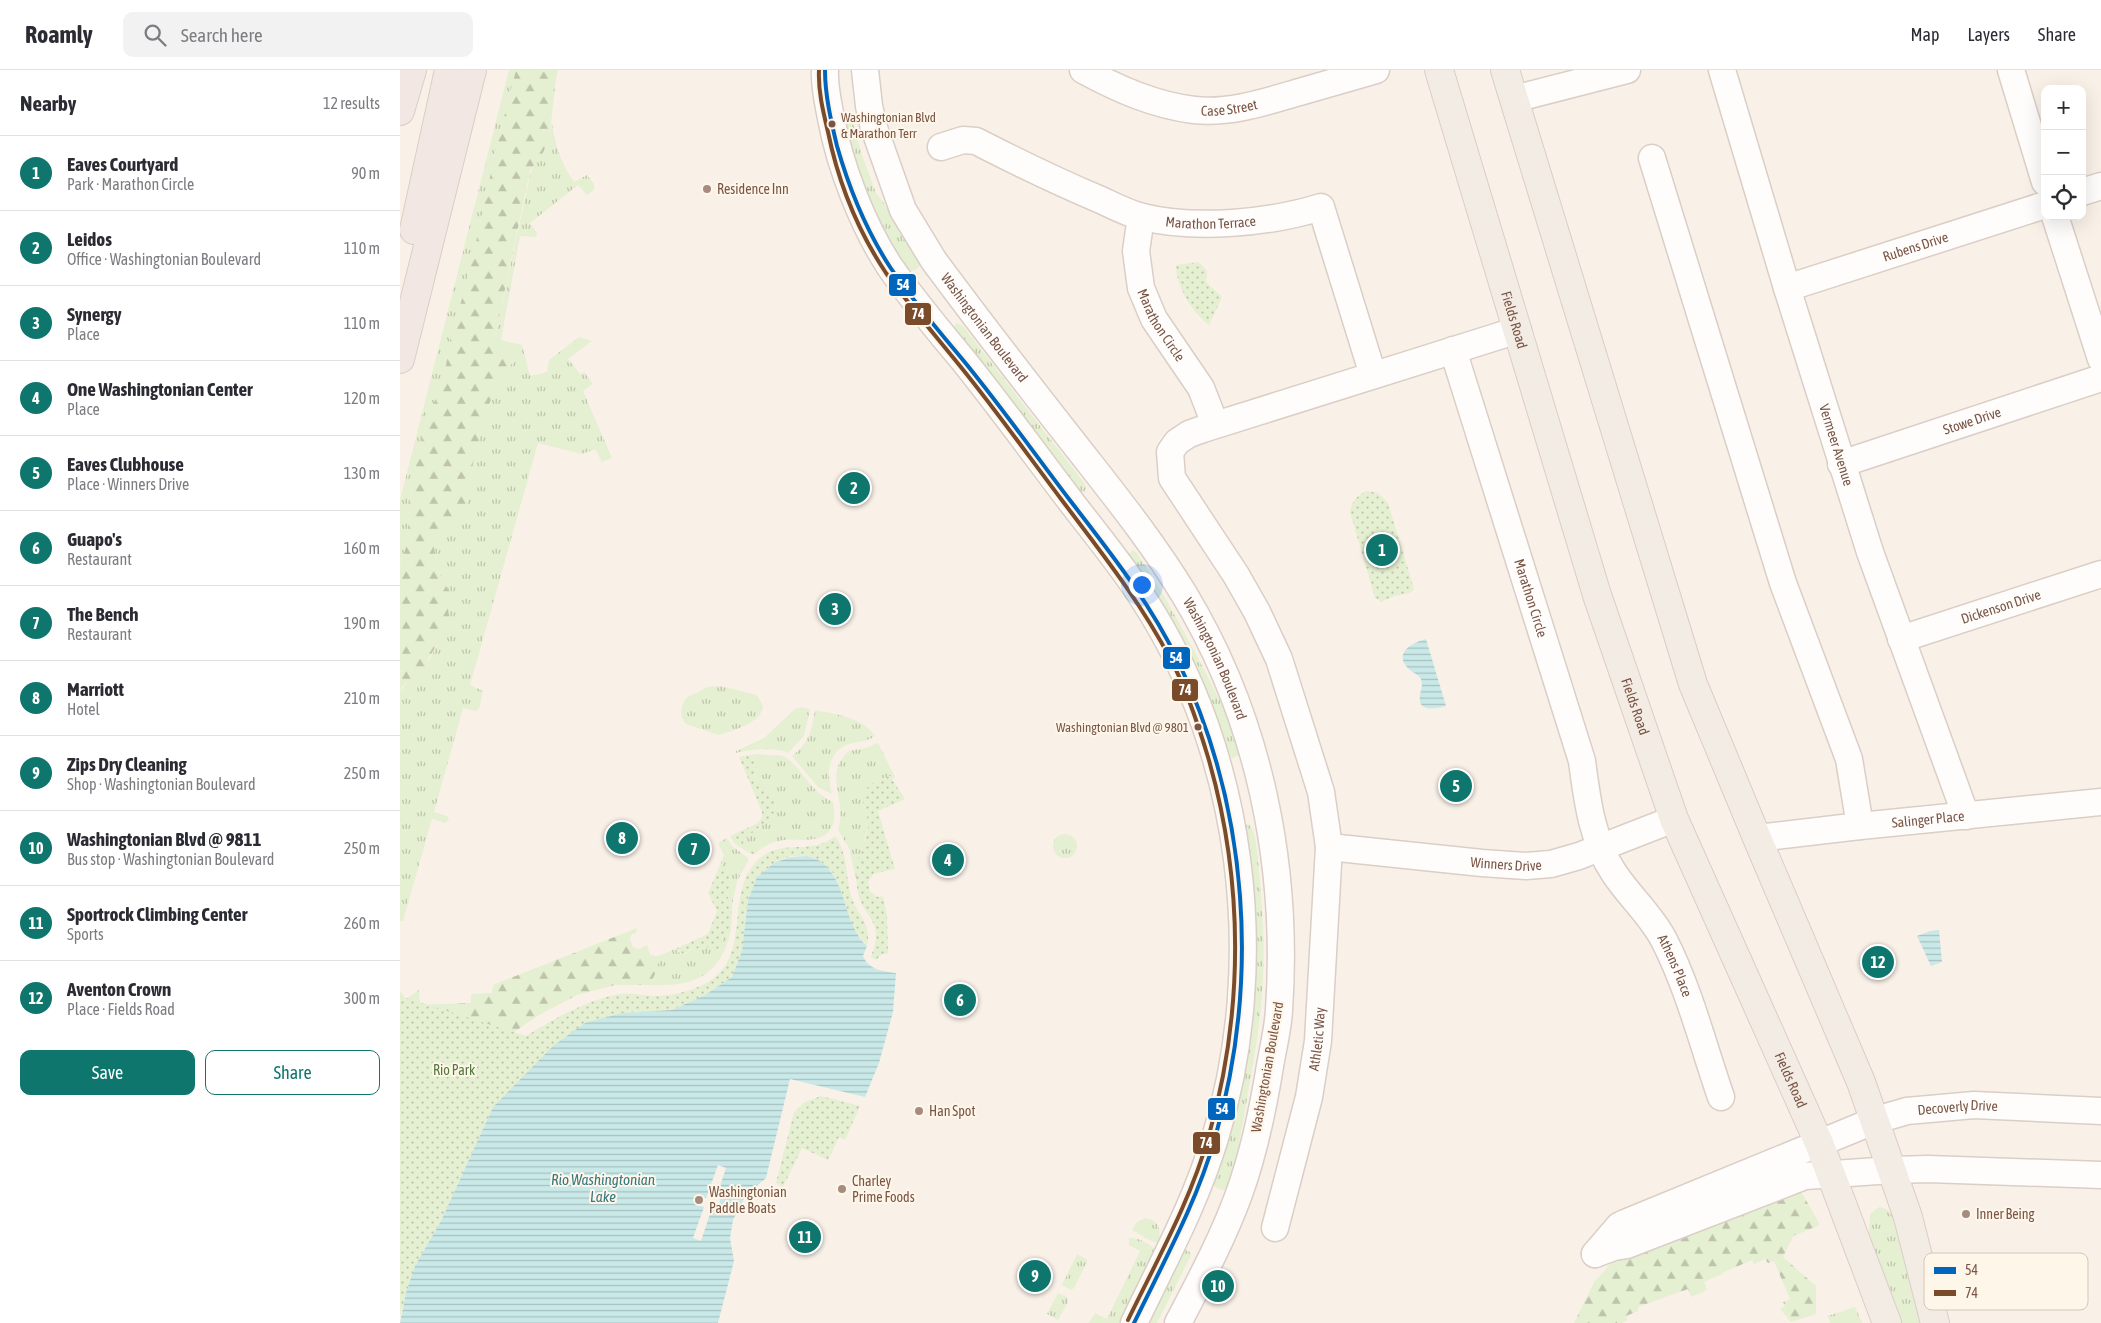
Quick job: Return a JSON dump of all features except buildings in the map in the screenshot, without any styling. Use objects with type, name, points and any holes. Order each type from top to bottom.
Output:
[{"type":"highway","points":[[400,111],[412,70]]},
{"type":"highway","points":[[400,295],[449,70]]},
{"type":"highway","points":[[400,359],[472,70]]},
{"type":"main road","name":"Fields Road","points":[[1439,70],[1597,595],[1674,819],[1819,1143],[1887,1323]]},
{"type":"main road","points":[[1505,70],[1693,684],[1756,838],[1843,1038],[1876,1120],[1908,1217],[1924,1280]]},
{"type":"main road","points":[[1932,1310],[1935,1323]]},
{"type":"street","points":[[825,70],[824,82],[835,140],[847,178],[870,230],[889,265],[984,386],[1144,600],[1195,698],[1226,800],[1238,870],[1243,922],[1240,1010],[1232,1071],[1216,1135],[1203,1176],[1134,1323]]},
{"type":"street","name":"Washingtonian Boulevard","points":[[865,70],[869,106],[874,128],[901,204],[934,261],[1150,542],[1185,595],[1209,640],[1233,693],[1253,747],[1276,863],[1279,904],[1279,1012],[1265,1100],[1251,1156],[1222,1234],[1178,1323]]},
{"type":"street","name":"Case Street","points":[[1084,70],[1138,97],[1168,106],[1196,110],[1219,110],[1254,106],[1376,70]]},
{"type":"street","points":[[1514,99],[1627,70]]},
{"type":"street","name":"Vermeer Avenue","points":[[1722,70],[1841,464],[1901,639],[1966,816]]},
{"type":"street","points":[[2011,70],[2043,175]]},
{"type":"street","name":"Marathon Terrace","points":[[941,147],[963,140],[976,141],[1052,180],[1141,217],[1188,222],[1228,222],[1254,220],[1320,207],[1373,375]]},
{"type":"street","points":[[1652,158],[1783,583],[1849,759],[1860,826]]},
{"type":"street","points":[[2086,191],[2101,186]]},
{"type":"street","name":"Rubens Drive","points":[[1787,288],[2041,206]]},
{"type":"street","name":"Marathon Circle","points":[[1141,217],[1136,251],[1141,288],[1154,318],[1201,388],[1215,424]]},
{"type":"street","points":[[2056,220],[2101,359]]},
{"type":"street","points":[[931,320],[961,297]]},
{"type":"street","points":[[1330,847],[1321,792],[1279,660],[1257,612],[1236,575],[1172,478],[1170,452],[1177,442],[1189,434],[1215,424],[1518,330]]},
{"type":"street","name":"Marathon Circle","points":[[1453,350],[1582,761],[1590,816],[1601,848]]},
{"type":"street","name":"Stowe Drive","points":[[1841,464],[2101,378]]},
{"type":"street","points":[[1097,536],[1128,513]]},
{"type":"street","name":"Dickenson Drive","points":[[1901,639],[2101,574]]},
{"type":"street","points":[[1226,800],[1263,790]]},
{"type":"street","name":"Salinger Place","points":[[1756,838],[2101,802]]},
{"type":"street","name":"Winners Drive","points":[[1330,847],[1482,864],[1526,866],[1551,864],[1601,848],[1674,819]]},
{"type":"street","name":"Athletic Way","points":[[1275,1228],[1309,1097],[1318,1041],[1330,847]]},
{"type":"street","name":"Athens Place","points":[[1601,848],[1612,871],[1651,920],[1672,957],[1721,1097]]},
{"type":"street","name":"Decoverly Drive","points":[[1831,1173],[1805,1176],[1627,1245],[1595,1254],[1619,1226],[1625,1223],[1876,1120],[1907,1111],[1974,1105],[2101,1110]]},
{"type":"street","points":[[1831,1173],[1892,1170],[2101,1176]]},
{"type":"street","points":[[1185,1217],[1222,1234]]},
{"type":"green space","points":[[509,70],[516,70],[496,149],[468,279],[451,335],[444,377],[418,452],[410,501],[407,544],[400,565],[400,500]]},
{"type":"green space","points":[[516,70],[558,70],[548,139],[542,154],[530,171],[494,341],[514,360],[495,388],[484,419],[473,464],[467,503],[447,524],[434,547],[438,572],[450,593],[447,627],[422,670],[402,687],[400,695],[400,566],[407,544],[410,501],[418,452],[444,377],[451,335],[468,279],[496,149]]},
{"type":"green space","points":[[849,116],[852,118],[862,155],[876,193],[921,253],[921,265],[915,270],[907,269],[899,260],[884,234],[861,184],[852,160],[844,118]]},
{"type":"green space","points":[[552,123],[559,154],[569,175],[574,182],[587,175],[594,184],[594,190],[587,195],[578,185],[530,223],[537,233],[536,237],[520,236],[501,340],[522,345],[530,376],[547,372],[549,360],[579,337],[592,341],[568,359],[580,374],[584,372],[593,384],[583,391],[612,458],[602,462],[595,449],[582,454],[538,443],[470,685],[483,691],[479,709],[476,711],[463,708],[434,812],[447,816],[449,820],[445,823],[432,819],[403,921],[400,921],[400,695],[406,684],[430,659],[436,646],[450,593],[438,572],[434,547],[447,524],[467,503],[473,464],[484,419],[495,388],[514,360],[494,341],[531,171],[545,148]]},
{"type":"green space","points":[[1199,262],[1207,271],[1206,282],[1222,297],[1209,325],[1186,298],[1177,273],[1176,265]]},
{"type":"green space","points":[[957,323],[963,326],[1085,484],[1086,489],[1084,492],[1078,493],[953,328]]},
{"type":"green space","points":[[1367,491],[1378,493],[1388,503],[1414,589],[1410,593],[1394,596],[1381,602],[1375,598],[1350,512],[1352,505],[1360,494]]},
{"type":"green space","points":[[1133,550],[1165,598],[1242,742],[1240,755],[1232,758],[1228,757],[1127,556]]},
{"type":"green space","points":[[720,686],[757,695],[763,706],[758,717],[752,722],[718,735],[686,724],[682,718],[681,711],[682,704],[686,698],[708,687]]},
{"type":"green space","points":[[802,707],[810,709],[804,736],[788,753],[763,749],[736,753],[736,751],[764,738],[795,709]]},
{"type":"green space","points":[[815,710],[855,720],[869,729],[875,736],[849,744],[836,753],[832,759],[829,772],[832,794],[818,787],[792,756],[809,736]]},
{"type":"green space","points":[[878,743],[895,777],[892,779],[890,776],[878,780],[866,790],[863,805],[869,820],[859,857],[857,883],[849,848],[838,830],[840,808],[836,778],[837,769],[841,760],[849,751],[866,748]]},
{"type":"green space","points":[[749,755],[780,755],[789,759],[811,785],[833,802],[833,825],[826,835],[812,839],[776,841],[756,853],[744,848],[743,843],[761,827],[776,806],[769,793],[756,779],[756,761]]},
{"type":"green space","points":[[749,755],[755,760],[757,766],[756,779],[773,797],[776,809],[769,819],[743,843],[744,848],[756,853],[753,855],[735,844],[730,836],[758,823],[762,818],[762,812],[739,757]]},
{"type":"green space","points":[[890,776],[905,799],[878,811],[895,869],[873,874],[868,882],[870,892],[878,897],[883,896],[887,916],[888,954],[882,954],[876,960],[871,957],[876,933],[874,925],[858,895],[856,870],[868,827],[863,797],[871,784]]},
{"type":"green space","points":[[1248,824],[1253,832],[1256,845],[1263,924],[1263,977],[1255,1055],[1233,1184],[1228,1189],[1223,1190],[1212,1184],[1227,1134],[1242,828]]},
{"type":"green space","points":[[1065,834],[1070,835],[1076,841],[1076,851],[1070,857],[1065,858],[1060,857],[1054,851],[1053,846],[1054,841],[1060,835]]},
{"type":"green space","name":"Rio Park","points":[[835,836],[843,851],[852,899],[868,932],[867,945],[854,931],[833,873],[822,863],[807,856],[790,856],[774,863],[757,877],[748,899],[742,951],[732,977],[705,995],[672,1010],[622,1013],[555,1045],[493,1107],[441,1221],[415,1266],[400,1316],[400,996],[526,1036],[569,1012],[603,998],[625,994],[667,995],[696,988],[708,982],[721,971],[730,957],[741,892],[746,877],[755,863],[774,850],[815,846]]},
{"type":"green space","points":[[727,838],[732,846],[748,858],[737,881],[732,905],[727,896],[731,877],[721,863],[724,855],[718,843]]},
{"type":"green space","points":[[721,863],[731,877],[727,896],[732,905],[731,930],[724,937],[717,953],[709,947],[693,949],[683,954],[675,949],[708,934],[717,911],[708,893]]},
{"type":"green space","points":[[637,928],[636,933],[632,934],[630,939],[633,947],[638,949],[647,945],[650,955],[658,956],[656,971],[648,985],[615,985],[577,995],[539,1015],[510,1035],[400,1102],[400,991],[406,999],[419,990],[420,1005],[471,1003],[471,994],[492,993],[493,985]]},
{"type":"green space","points":[[731,930],[720,959],[703,976],[679,984],[648,985],[656,971],[658,956],[675,949],[681,954],[685,954],[693,949],[709,947],[718,952],[724,937]]},
{"type":"green space","points":[[821,1096],[860,1106],[845,1140],[839,1137],[828,1160],[802,1148],[783,1187],[776,1183],[794,1112],[805,1102]]},
{"type":"green space","points":[[1798,1186],[1820,1225],[1793,1236],[1783,1257],[1816,1286],[1816,1314],[1791,1322],[1780,1309],[1785,1306],[1783,1302],[1790,1299],[1774,1261],[1768,1263],[1765,1259],[1754,1264],[1752,1260],[1704,1282],[1707,1290],[1691,1297],[1688,1289],[1638,1307],[1638,1311],[1626,1316],[1627,1320],[1622,1323],[1574,1323],[1594,1282],[1614,1260]]},
{"type":"green space","points":[[1879,1207],[1889,1211],[1898,1226],[1923,1323],[1900,1323],[1870,1242],[1870,1214]]},
{"type":"green space","points":[[1145,1218],[1150,1219],[1158,1226],[1160,1233],[1159,1242],[1153,1242],[1132,1230],[1137,1222]]},
{"type":"green space","points":[[1129,1238],[1144,1241],[1156,1250],[1120,1323],[1088,1323],[1095,1313],[1107,1319],[1140,1251],[1129,1245]]},
{"type":"green space","points":[[1181,1251],[1189,1251],[1191,1255],[1157,1323],[1145,1323]]},
{"type":"green space","points":[[1077,1254],[1088,1260],[1074,1288],[1071,1290],[1062,1285]]},
{"type":"green space","points":[[1058,1293],[1067,1297],[1068,1302],[1058,1320],[1047,1314]]},
{"type":"green space","points":[[1855,1307],[1862,1323],[1830,1323],[1828,1316]]},
{"type":"water","points":[[1426,639],[1446,706],[1428,708],[1421,705],[1421,679],[1403,661],[1404,652],[1407,648],[1416,642]]},
{"type":"water","name":"Rio Washingtonian Lake","points":[[807,856],[824,864],[832,873],[854,927],[859,937],[867,946],[863,956],[866,961],[877,969],[896,973],[893,1012],[879,1063],[865,1097],[790,1079],[766,1178],[746,1195],[733,1220],[730,1238],[734,1261],[718,1323],[400,1323],[406,1293],[415,1266],[441,1221],[493,1107],[553,1046],[585,1023],[622,1013],[672,1010],[705,995],[732,977],[742,951],[748,900],[757,877],[774,863],[790,857]]},
{"type":"water","points":[[1939,930],[1942,962],[1931,966],[1917,936]]},
{"type":"pier","name":"Washingtonian Paddle Boats","points":[[718,1165],[726,1168],[718,1192],[722,1194],[719,1204],[714,1202],[701,1241],[693,1238],[704,1207],[694,1203],[697,1195],[706,1198]]},
{"type":"transit line","name":"74","points":[[819,70],[821,101],[837,169],[850,205],[876,257],[895,285],[998,415],[1105,558],[1146,617],[1177,671],[1187,695],[1208,757],[1220,804],[1233,898],[1235,946],[1234,994],[1229,1041],[1220,1088],[1202,1159],[1173,1229],[1128,1320]]},
{"type":"transit line","name":"54","points":[[825,70],[826,89],[837,146],[859,208],[881,253],[925,315],[990,394],[1114,558],[1155,618],[1178,661],[1202,718],[1220,776],[1233,836],[1240,896],[1242,957],[1238,1018],[1229,1078],[1208,1162],[1179,1232],[1134,1323]]},
{"type":"place","name":"Washingtonian Blvd & Marathon Terr","points":[[832,124]]},
{"type":"place","name":"Residence Inn","points":[[707,189]]},
{"type":"place","name":"Leidos","points":[[854,488]]},
{"type":"place","name":"Eaves Courtyard","points":[[1382,550]]},
{"type":"place","name":"Synergy","points":[[835,609]]},
{"type":"place","name":"Washingtonian Blvd @ 9801","points":[[1198,727]]},
{"type":"place","name":"Eaves Clubhouse","points":[[1456,786]]},
{"type":"place","name":"Marriott","points":[[622,838]]},
{"type":"place","name":"The Bench","points":[[694,849]]},
{"type":"place","name":"One Washingtonian Center","points":[[948,860]]},
{"type":"place","name":"Aventon Crown","points":[[1878,962]]},
{"type":"place","name":"Guapo's","points":[[960,1000]]},
{"type":"place","name":"Han Spot","points":[[919,1111]]},
{"type":"place","name":"Charley Prime Foods","points":[[842,1189]]},
{"type":"place","name":"Washingtonian Paddle Boats","points":[[699,1200]]},
{"type":"place","name":"Inner Being","points":[[1966,1214]]},
{"type":"place","name":"Sportrock Climbing Center","points":[[805,1237]]},
{"type":"place","name":"Zips Dry Cleaning","points":[[1035,1276]]},
{"type":"place","name":"Washingtonian Blvd @ 9811","points":[[1218,1286]]}]
